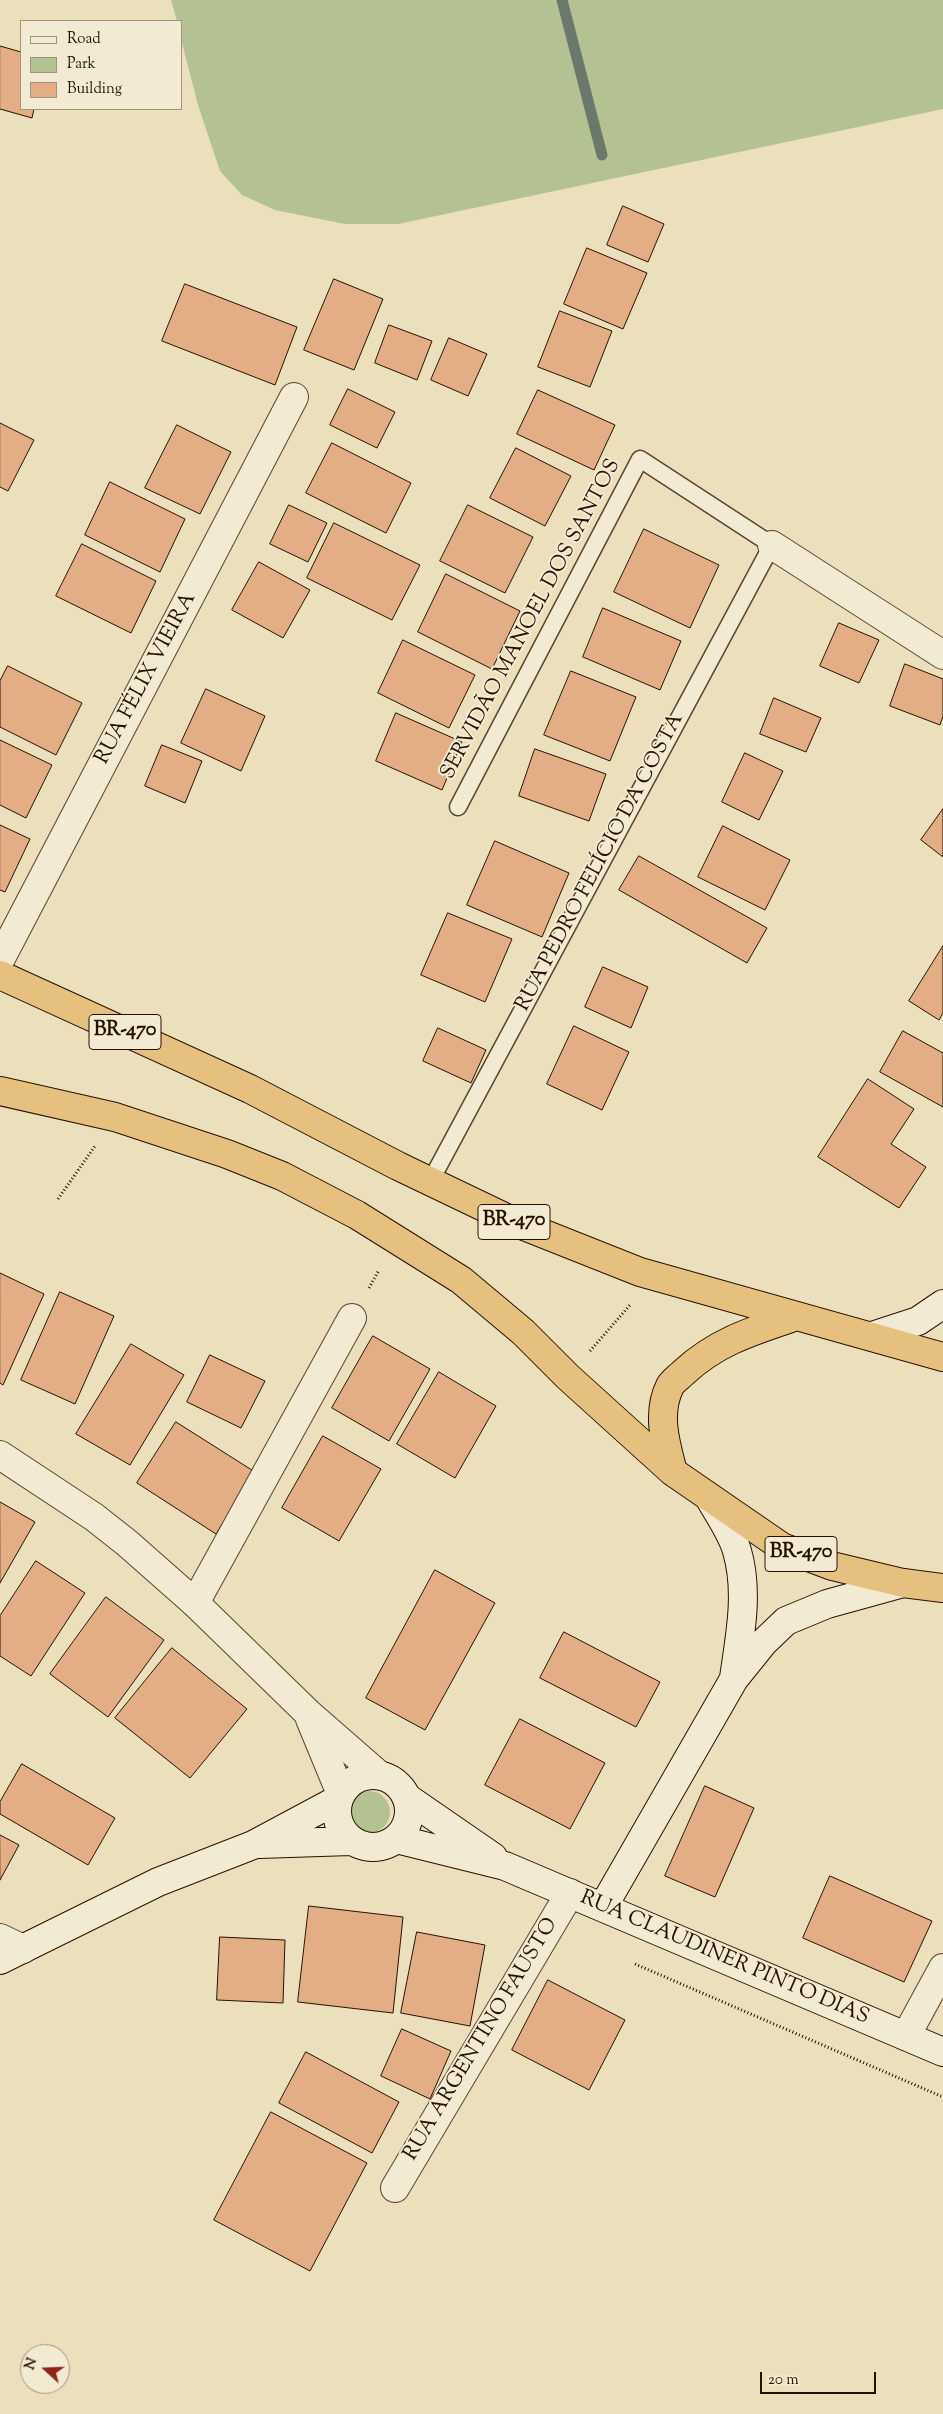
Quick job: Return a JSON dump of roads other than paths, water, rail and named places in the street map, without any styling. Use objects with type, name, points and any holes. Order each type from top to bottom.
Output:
[{"type":"highway","name":"BR-470","points":[[0,975],[250,1089],[430,1182],[518,1224],[656,1277],[943,1357]]},
{"type":"highway","name":"BR-470","points":[[0,1091],[115,1117],[227,1154],[282,1176],[396,1239],[460,1280],[523,1332],[568,1377],[673,1472],[782,1547],[832,1566],[903,1583],[940,1587]]},
{"type":"highway","points":[[673,1472],[664,1438],[663,1414],[670,1386],[698,1359],[738,1335],[794,1317]]},
{"type":"street","name":"RUA FÉLIX VIEIRA","points":[[0,960],[294,397]]},
{"type":"street","points":[[772,545],[943,655]]},
{"type":"street","points":[[872,1336],[918,1321],[943,1304]]},
{"type":"street","points":[[195,1603],[352,1318]]},
{"type":"street","points":[[0,1455],[94,1517],[195,1603],[308,1713],[379,1775],[390,1779],[400,1786],[406,1797],[409,1808],[408,1820],[404,1830],[396,1839],[385,1846],[374,1848],[362,1846],[351,1841],[253,1845]]},
{"type":"street","points":[[710,1499],[737,1549],[743,1578],[742,1621],[734,1679]]},
{"type":"street","points":[[603,1907],[734,1679],[763,1643],[786,1621],[827,1604],[903,1583]]},
{"type":"street","points":[[308,1713],[340,1797]]},
{"type":"street","points":[[351,1841],[338,1822],[336,1811],[340,1797],[350,1783],[364,1776],[379,1775]]},
{"type":"street","points":[[8,1949],[158,1882],[253,1845],[340,1797]]},
{"type":"street","name":"RUA CLAUDINER PINTO DIAS","points":[[406,1797],[505,1866]]},
{"type":"street","name":"RUA CLAUDINER PINTO DIAS","points":[[396,1839],[505,1866],[943,2052]]},
{"type":"street","name":"RUA ARGENTINO FAUSTO","points":[[395,2188],[570,1893]]},
{"type":"street","points":[[906,2036],[943,1968]]},
{"type":"lane","name":"SERVIDÃO MANOEL DOS SANTOS","points":[[458,807],[640,459],[772,545]]},
{"type":"lane","name":"RUA PEDRO FELÍCIO DA COSTA","points":[[430,1182],[772,545]]},
{"type":"waterway","points":[[562,0],[602,155]]}]
